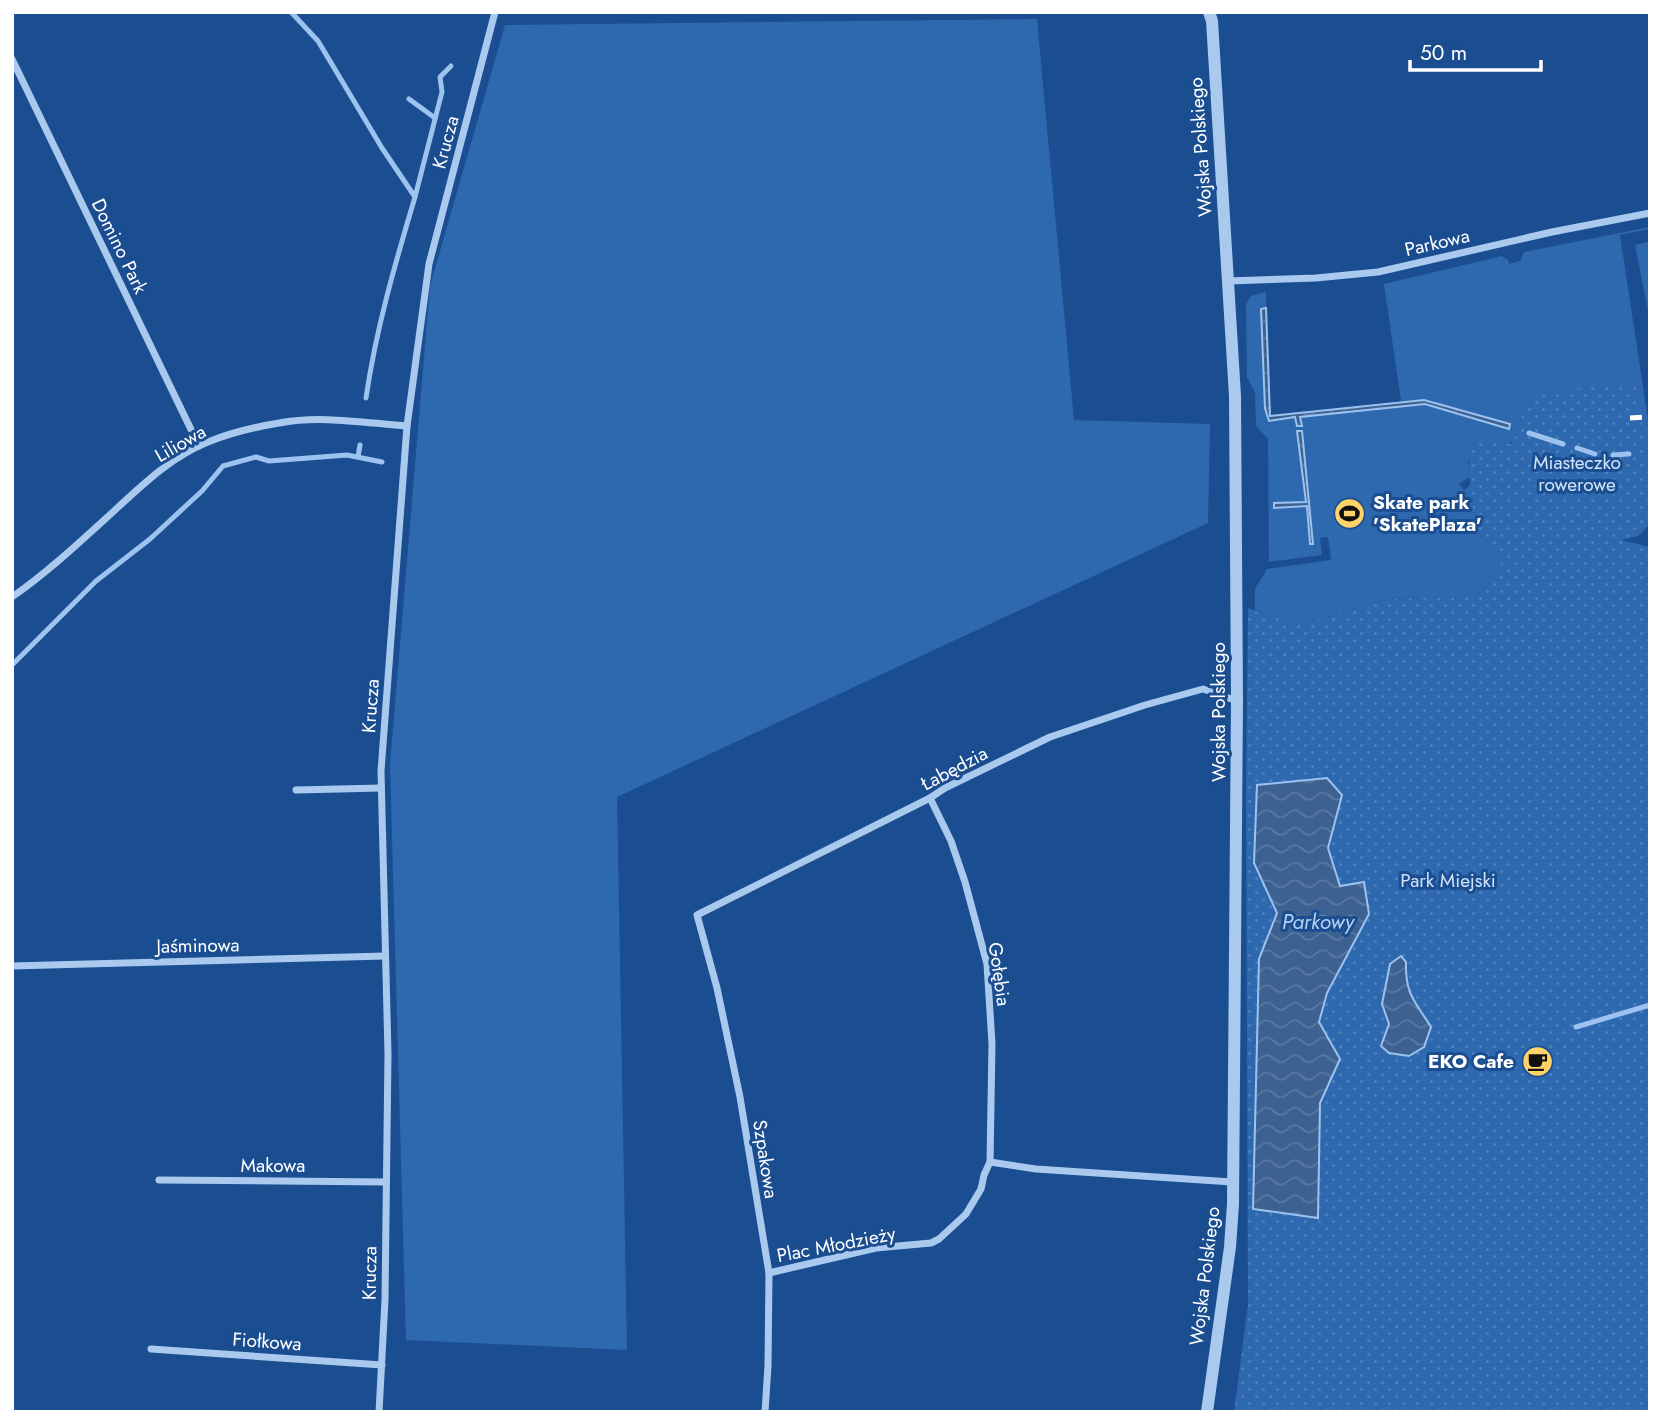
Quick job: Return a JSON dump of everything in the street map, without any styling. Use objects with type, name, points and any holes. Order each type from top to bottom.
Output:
[{"type":"street","name":"Krucza","points":[[379,1412],[388,1054],[381,788],[407,426],[429,264],[495,12]]},
{"type":"street","name":"Wojska Polskiego","points":[[1207,1412],[1230,1247],[1233,1204],[1231,1182],[1237,701],[1235,396],[1209,12]]},
{"type":"street","name":"Domino Park","points":[[12,59],[199,446]]},
{"type":"street","name":"Parkowa","points":[[1228,282],[1378,272],[1552,232],[1650,213]]},
{"type":"street","name":"Liliowa","points":[[12,597],[48,570],[144,484],[199,446],[234,433],[281,422],[325,419],[407,426]]},
{"type":"street","name":"Łabędzia","points":[[698,915],[1050,737],[1203,689],[1237,701]]},
{"type":"street","points":[[296,790],[381,788]]},
{"type":"street","name":"Gołębia","points":[[930,799],[951,841],[965,882],[986,964],[992,1044],[990,1162]]},
{"type":"street","name":"Szpakowa","points":[[698,915],[740,1097],[769,1273],[765,1412]]},
{"type":"street","name":"Jaśminowa","points":[[12,966],[385,956]]},
{"type":"street","points":[[990,1162],[1036,1169],[1231,1182]]},
{"type":"street","name":"Plac Młodzieży","points":[[769,1273],[876,1248],[931,1243],[939,1239],[966,1214],[981,1189],[990,1162]]},
{"type":"street","name":"Makowa","points":[[159,1180],[386,1182]]},
{"type":"street","name":"Fiołkowa","points":[[151,1349],[382,1365]]},
{"type":"green space","points":[[1037,19],[1074,420],[1210,424],[1208,523],[617,797],[627,1350],[406,1340],[390,765],[430,286],[505,25]]},
{"type":"green space","points":[[1650,227],[1620,235],[1650,433],[1650,494],[1527,400],[1514,441],[1468,461],[1470,477],[1459,484],[1464,490],[1471,484],[1475,528],[1510,553],[1476,597],[1386,599],[1309,623],[1280,626],[1268,615],[1255,610],[1255,589],[1267,569],[1331,560],[1328,537],[1320,538],[1322,555],[1269,562],[1268,439],[1256,426],[1255,393],[1247,377],[1246,304],[1251,296],[1266,292],[1266,308],[1261,309],[1267,419],[1295,417],[1297,426],[1302,425],[1300,417],[1425,404],[1508,429],[1509,424],[1424,400],[1401,401],[1384,284],[1502,256],[1509,264],[1520,261],[1524,252]]},
{"type":"green space","points":[[1648,242],[1650,251],[1650,321],[1635,245]]},
{"type":"green space","name":"Park Miejski","points":[[1632,382],[1638,391],[1650,492],[1649,525],[1638,536],[1621,540],[1650,547],[1650,1412],[1234,1412],[1248,1305],[1248,608],[1268,615],[1279,615],[1280,626],[1309,623],[1386,599],[1476,597],[1509,553],[1497,552],[1487,547],[1476,532],[1469,474],[1471,453],[1475,446],[1483,442],[1510,444],[1514,441],[1527,399],[1535,394]]},
{"type":"water","points":[[1266,308],[1270,416],[1424,400],[1510,424],[1509,429],[1425,404],[1300,417],[1302,426],[1297,426],[1295,417],[1269,421],[1265,408],[1261,309]]},
{"type":"water","points":[[1297,431],[1302,431],[1313,544],[1310,544],[1307,506],[1274,508],[1274,503],[1306,502]]},
{"type":"water","name":"Parkowy","points":[[1327,778],[1342,795],[1328,848],[1340,886],[1364,882],[1369,914],[1327,993],[1319,1022],[1340,1059],[1320,1103],[1318,1218],[1253,1209],[1259,959],[1277,913],[1254,863],[1257,785]]},
{"type":"water","points":[[1401,956],[1406,962],[1409,990],[1431,1027],[1424,1047],[1409,1056],[1389,1053],[1381,1046],[1389,1024],[1382,1004],[1390,964]]},
{"type":"waterway","points":[[291,12],[318,41],[382,148],[415,197],[393,272],[366,398]]},
{"type":"waterway","points":[[415,197],[442,92],[440,77],[451,66]]},
{"type":"waterway","points":[[409,99],[435,118]]},
{"type":"waterway","points":[[1529,433],[1563,444]]},
{"type":"waterway","points":[[358,457],[360,445]]},
{"type":"waterway","points":[[1577,448],[1595,454]]},
{"type":"waterway","points":[[1613,455],[1629,454]]},
{"type":"waterway","points":[[12,665],[96,581],[150,539],[202,491],[223,466],[256,457],[269,461],[347,455],[382,462]]},
{"type":"waterway","points":[[1576,1027],[1650,1005]]},
{"type":"railway","points":[[1630,418],[1644,417]]},
{"type":"place","name":"Skate park 'SkatePlaza'","points":[[1350,513]]},
{"type":"place","name":"EKO Cafe","points":[[1537,1061]]},
{"type":"park label","name":"Miasteczko rowerowe","points":[[1577,473]]}]
